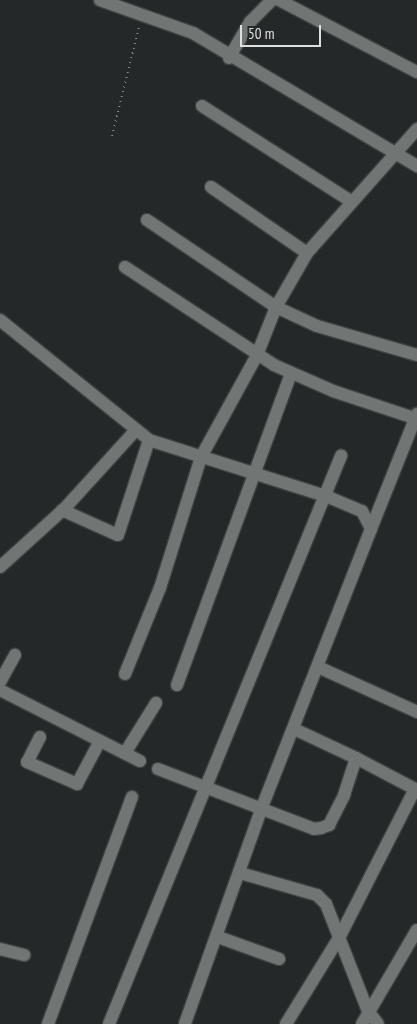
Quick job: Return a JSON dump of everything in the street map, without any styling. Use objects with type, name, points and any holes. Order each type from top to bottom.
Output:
[{"type":"street","points":[[100,0],[142,18],[193,33],[229,58],[394,155],[417,166]]},
{"type":"street","points":[[229,58],[250,22],[272,0]]},
{"type":"street","points":[[279,0],[417,72]]},
{"type":"street","points":[[202,106],[352,202]]},
{"type":"street","points":[[125,674],[160,588],[201,457],[257,355],[276,307],[307,252],[417,129]]},
{"type":"street","points":[[211,187],[307,252]]},
{"type":"street","points":[[147,220],[276,307],[317,326],[417,354]]},
{"type":"street","points":[[125,267],[257,355],[292,374],[415,416],[262,810],[185,1024]]},
{"type":"street","points":[[0,320],[135,431],[149,440],[201,457],[257,472],[326,496],[362,511],[371,530]]},
{"type":"street","points":[[177,685],[292,374]]},
{"type":"street","points":[[0,566],[62,510],[135,431]]},
{"type":"street","points":[[62,510],[118,535],[149,440]]},
{"type":"street","points":[[109,1024],[208,788],[341,456]]},
{"type":"street","points":[[0,682],[15,655]]},
{"type":"street","points":[[318,667],[417,712]]},
{"type":"street","points":[[0,690],[140,761]]},
{"type":"street","points":[[125,753],[156,703]]},
{"type":"street","points":[[286,1024],[339,938],[416,789],[294,729]]},
{"type":"street","points":[[40,737],[26,762],[77,784],[100,741]]},
{"type":"street","points":[[158,770],[314,830],[329,825],[356,758]]},
{"type":"street","points":[[48,1024],[132,797]]},
{"type":"street","points":[[240,873],[317,895],[326,904],[368,1012],[378,1024]]},
{"type":"street","points":[[362,1024],[417,930]]},
{"type":"street","points":[[218,936],[279,959]]},
{"type":"street","points":[[0,949],[24,955]]},
{"type":"path","points":[[112,136],[142,18]]}]
